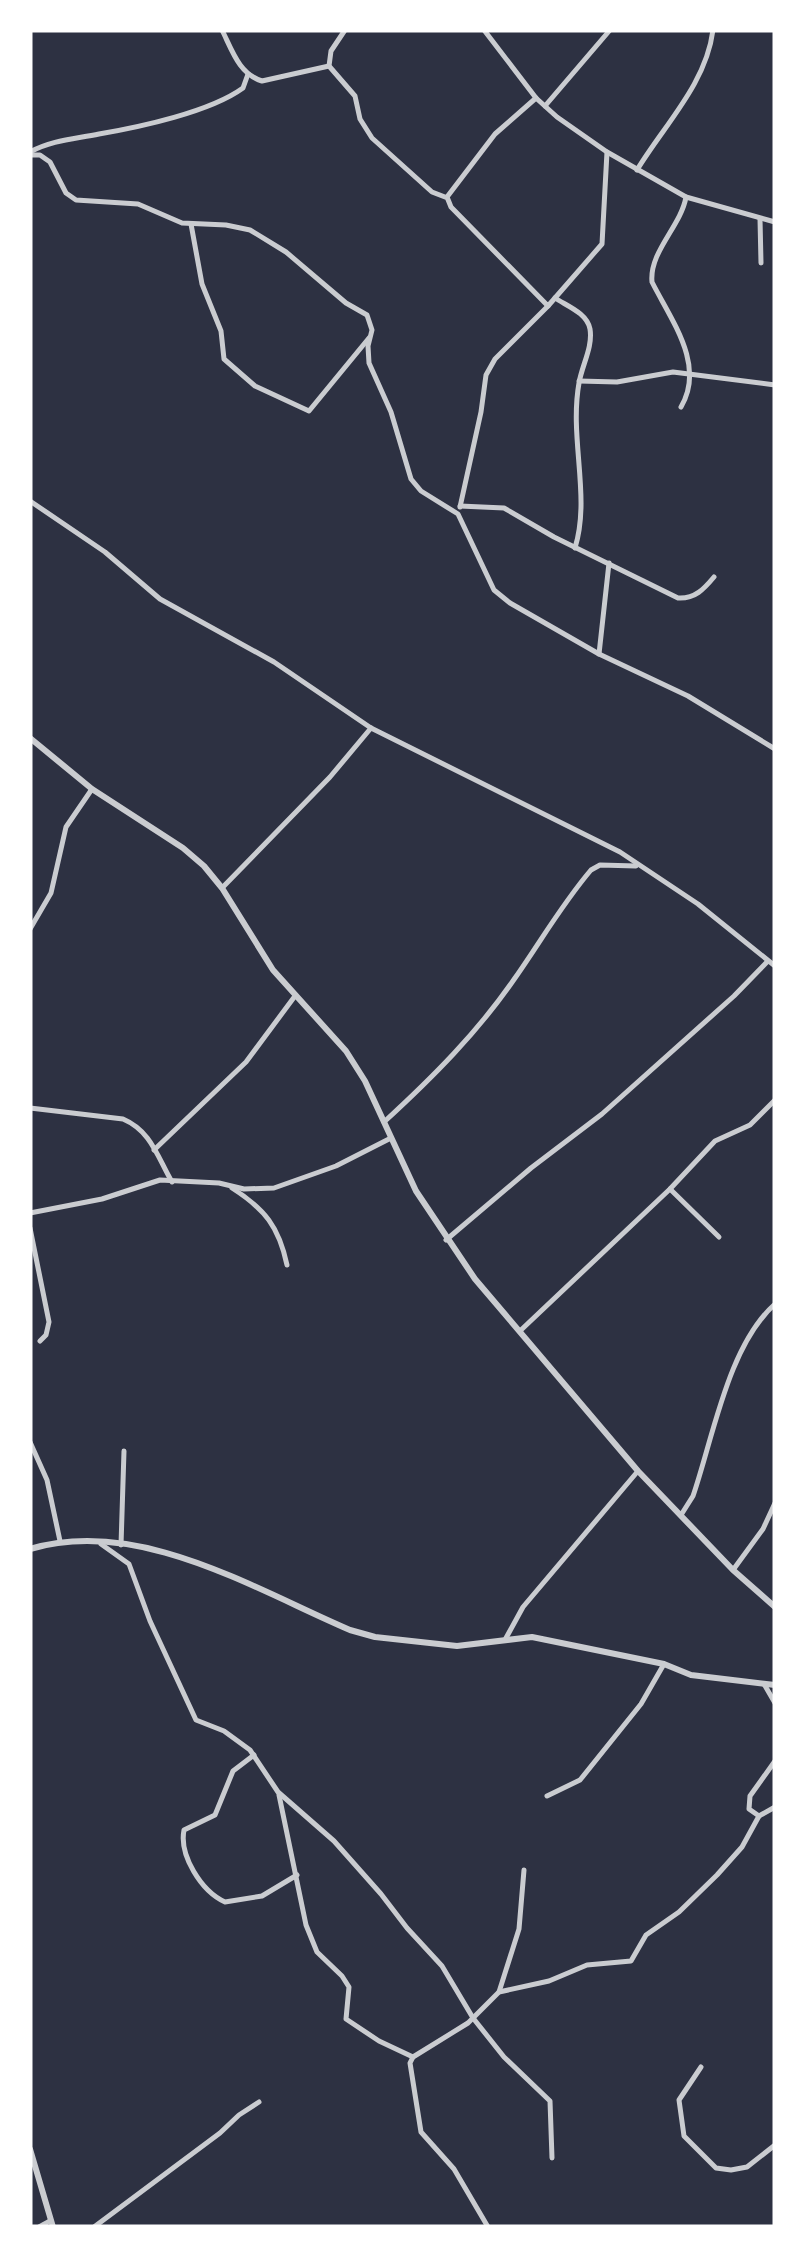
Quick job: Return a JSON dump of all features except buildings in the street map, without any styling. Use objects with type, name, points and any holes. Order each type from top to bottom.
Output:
[{"type":"street","points":[[222,30],[248,74],[262,80],[329,66]]},
{"type":"street","points":[[329,66],[332,52],[346,30]]},
{"type":"street","points":[[484,30],[536,98],[607,152],[686,197],[775,222]]},
{"type":"street","points":[[545,106],[610,30]]},
{"type":"street","points":[[637,170],[708,62],[713,30]]},
{"type":"street","points":[[329,66],[355,96],[360,119],[372,138],[432,192],[447,198],[451,207],[548,306]]},
{"type":"street","points":[[30,153],[59,140],[131,128],[212,104],[243,88],[248,74]]},
{"type":"street","points":[[447,198],[495,134],[536,98]]},
{"type":"street","points":[[607,152],[602,244],[495,360],[486,375],[459,510],[494,590],[510,603],[599,654],[688,696],[775,750]]},
{"type":"street","points":[[30,153],[50,162],[70,197],[138,204],[191,224],[239,227],[277,246],[366,316],[372,330],[369,363],[391,412],[412,479],[420,490],[459,510],[504,508],[678,598],[702,591],[714,578]]},
{"type":"street","points":[[681,407],[690,372],[685,346],[652,282],[651,272],[680,220],[686,197]]},
{"type":"street","points":[[760,219],[761,263]]},
{"type":"street","points":[[191,224],[202,284],[222,331],[222,354],[236,372],[255,386],[310,411],[371,336]]},
{"type":"street","points":[[555,298],[582,315],[590,328],[580,381],[576,438],[581,520],[575,548]]},
{"type":"street","points":[[580,381],[617,382],[690,372],[775,385]]},
{"type":"street","points":[[30,502],[105,552],[160,598],[274,662],[371,728],[590,837],[639,866],[698,904],[775,966]]},
{"type":"street","points":[[599,654],[609,562]]},
{"type":"street","points":[[222,888],[330,778],[371,728]]},
{"type":"street","points":[[30,738],[92,789],[183,848],[222,888],[254,942],[295,996],[346,1052],[416,1191],[475,1279],[638,1471],[733,1570],[775,1607]]},
{"type":"street","points":[[30,929],[51,893],[66,827],[92,789]]},
{"type":"street","points":[[384,1122],[487,1016],[517,976],[546,926],[592,870],[608,864],[639,866]]},
{"type":"street","points":[[446,1240],[602,1114],[767,962]]},
{"type":"street","points":[[154,1150],[246,1062],[295,996]]},
{"type":"street","points":[[521,1330],[670,1189],[714,1140],[750,1125],[775,1100]]},
{"type":"street","points":[[30,1108],[123,1119],[144,1131],[172,1182]]},
{"type":"street","points":[[30,1213],[102,1199],[153,1181],[219,1183],[256,1190],[304,1179],[391,1138]]},
{"type":"street","points":[[230,1186],[250,1198],[277,1228],[287,1265]]},
{"type":"street","points":[[670,1189],[720,1237]]},
{"type":"street","points":[[30,1228],[49,1322],[40,1341]]},
{"type":"street","points":[[680,1516],[693,1496],[737,1362],[775,1304]]},
{"type":"street","points":[[30,1442],[46,1480],[60,1541]]},
{"type":"street","points":[[120,1545],[124,1452]]},
{"type":"street","points":[[506,1638],[523,1608],[638,1471]]},
{"type":"street","points":[[733,1570],[763,1530],[775,1503]]},
{"type":"street","points":[[30,1549],[60,1541],[98,1542],[188,1560],[350,1630],[376,1637],[458,1646],[532,1637],[664,1664],[691,1675],[775,1685]]},
{"type":"street","points":[[98,1542],[129,1564],[196,1720],[239,1740],[254,1755],[278,1792],[356,1865],[442,1966],[504,2057],[550,2101],[552,2158]]},
{"type":"street","points":[[547,1796],[580,1780],[641,1704],[664,1664]]},
{"type":"street","points":[[764,1684],[775,1703]]},
{"type":"street","points":[[254,1755],[234,1771],[214,1815],[184,1830],[184,1853],[212,1892],[225,1902],[262,1896],[296,1875]]},
{"type":"street","points":[[760,1816],[749,1809],[750,1796],[775,1761]]},
{"type":"street","points":[[278,1792],[304,1918],[316,1950],[348,1987],[346,2020],[413,2057]]},
{"type":"street","points":[[499,1992],[548,1981],[587,1965],[631,1961],[646,1935],[678,1912],[742,1847],[760,1816],[775,1806]]},
{"type":"street","points":[[488,2227],[454,2169],[421,2132],[410,2063],[413,2057],[474,2018],[499,1992],[519,1929],[524,1870]]},
{"type":"street","points":[[701,2067],[679,2100],[684,2136],[705,2160],[716,2168],[731,2170],[747,2166],[775,2144]]},
{"type":"street","points":[[94,2227],[260,2102]]},
{"type":"street","points":[[30,2148],[52,2224],[39,2227]]}]
